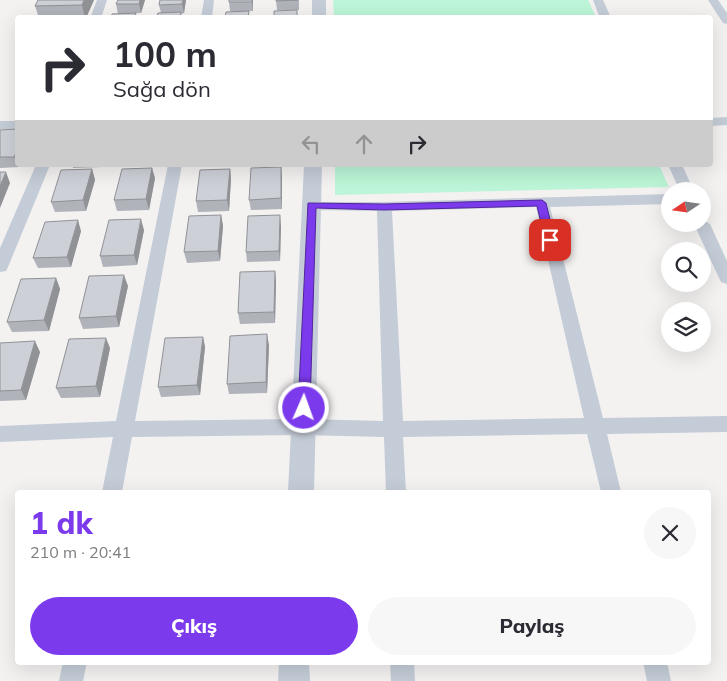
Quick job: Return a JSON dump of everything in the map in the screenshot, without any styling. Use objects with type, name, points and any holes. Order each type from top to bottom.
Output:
[{"type":"street","points":[[95,15],[102,0]]},
{"type":"street","points":[[206,15],[209,0]]},
{"type":"street","points":[[319,0],[319,15]]},
{"type":"street","points":[[598,0],[605,15]]},
{"type":"street","points":[[713,0],[727,21]]},
{"type":"street","points":[[713,122],[727,121]]},
{"type":"street","points":[[0,125],[15,125]]},
{"type":"street","points":[[0,267],[42,167]]},
{"type":"street","points":[[112,490],[175,167]]},
{"type":"street","points":[[301,490],[313,167]]},
{"type":"street","points":[[676,167],[683,182]]},
{"type":"street","points":[[312,205],[384,207],[661,200]]},
{"type":"street","points":[[542,203],[610,490]]},
{"type":"street","points":[[384,207],[396,490]]},
{"type":"street","points":[[706,232],[727,278]]},
{"type":"street","points":[[0,434],[125,429],[303,427],[393,429],[727,424]]},
{"type":"street","points":[[71,681],[74,665]]},
{"type":"street","points":[[294,665],[294,681]]},
{"type":"street","points":[[402,665],[403,681]]},
{"type":"street","points":[[656,665],[659,681]]},
{"type":"green space","points":[[333,0],[588,0],[595,15],[334,15]]},
{"type":"green space","points":[[335,167],[660,167],[667,182],[661,182],[661,187],[335,195]]},
{"type":"building","points":[[38,0],[84,0],[82,5],[35,6]]},
{"type":"building","points":[[118,0],[140,0],[139,4],[116,4]]},
{"type":"building","points":[[160,0],[183,0],[182,4],[159,5]]},
{"type":"building","points":[[229,0],[252,0],[252,2],[229,2]]},
{"type":"building","points":[[297,10],[297,15],[274,15],[274,11]]},
{"type":"building","points":[[249,11],[248,15],[226,15],[226,12]]},
{"type":"building","points":[[181,12],[180,15],[157,15],[158,13]]},
{"type":"building","points":[[136,13],[135,15],[112,14]]},
{"type":"building","points":[[15,129],[14,157],[0,157],[0,130]]},
{"type":"building","points":[[281,167],[281,198],[249,200],[251,168]]},
{"type":"building","points":[[152,168],[146,199],[114,200],[122,169]]},
{"type":"building","points":[[92,169],[83,200],[51,202],[61,170]]},
{"type":"building","points":[[230,169],[227,200],[196,201],[200,170]]},
{"type":"building","points":[[0,172],[6,172],[0,186]]},
{"type":"building","points":[[221,215],[218,251],[184,252],[189,216]]},
{"type":"building","points":[[280,215],[279,251],[246,252],[248,216]]},
{"type":"building","points":[[141,219],[134,255],[100,256],[109,220]]},
{"type":"building","points":[[78,220],[67,257],[33,258],[45,222]]},
{"type":"building","points":[[275,271],[274,312],[238,313],[240,272]]},
{"type":"building","points":[[124,275],[116,316],[79,318],[89,276]]},
{"type":"building","points":[[56,278],[44,320],[7,322],[21,279]]},
{"type":"building","points":[[267,334],[266,382],[227,384],[230,336]]},
{"type":"building","points":[[203,337],[197,385],[158,387],[165,338]]},
{"type":"building","points":[[106,338],[96,386],[56,388],[69,339]]},
{"type":"building","points":[[35,341],[21,390],[0,391],[0,343]]},
{"type":"route","points":[[304,408],[312,205],[384,207],[542,203],[550,240]]}]
